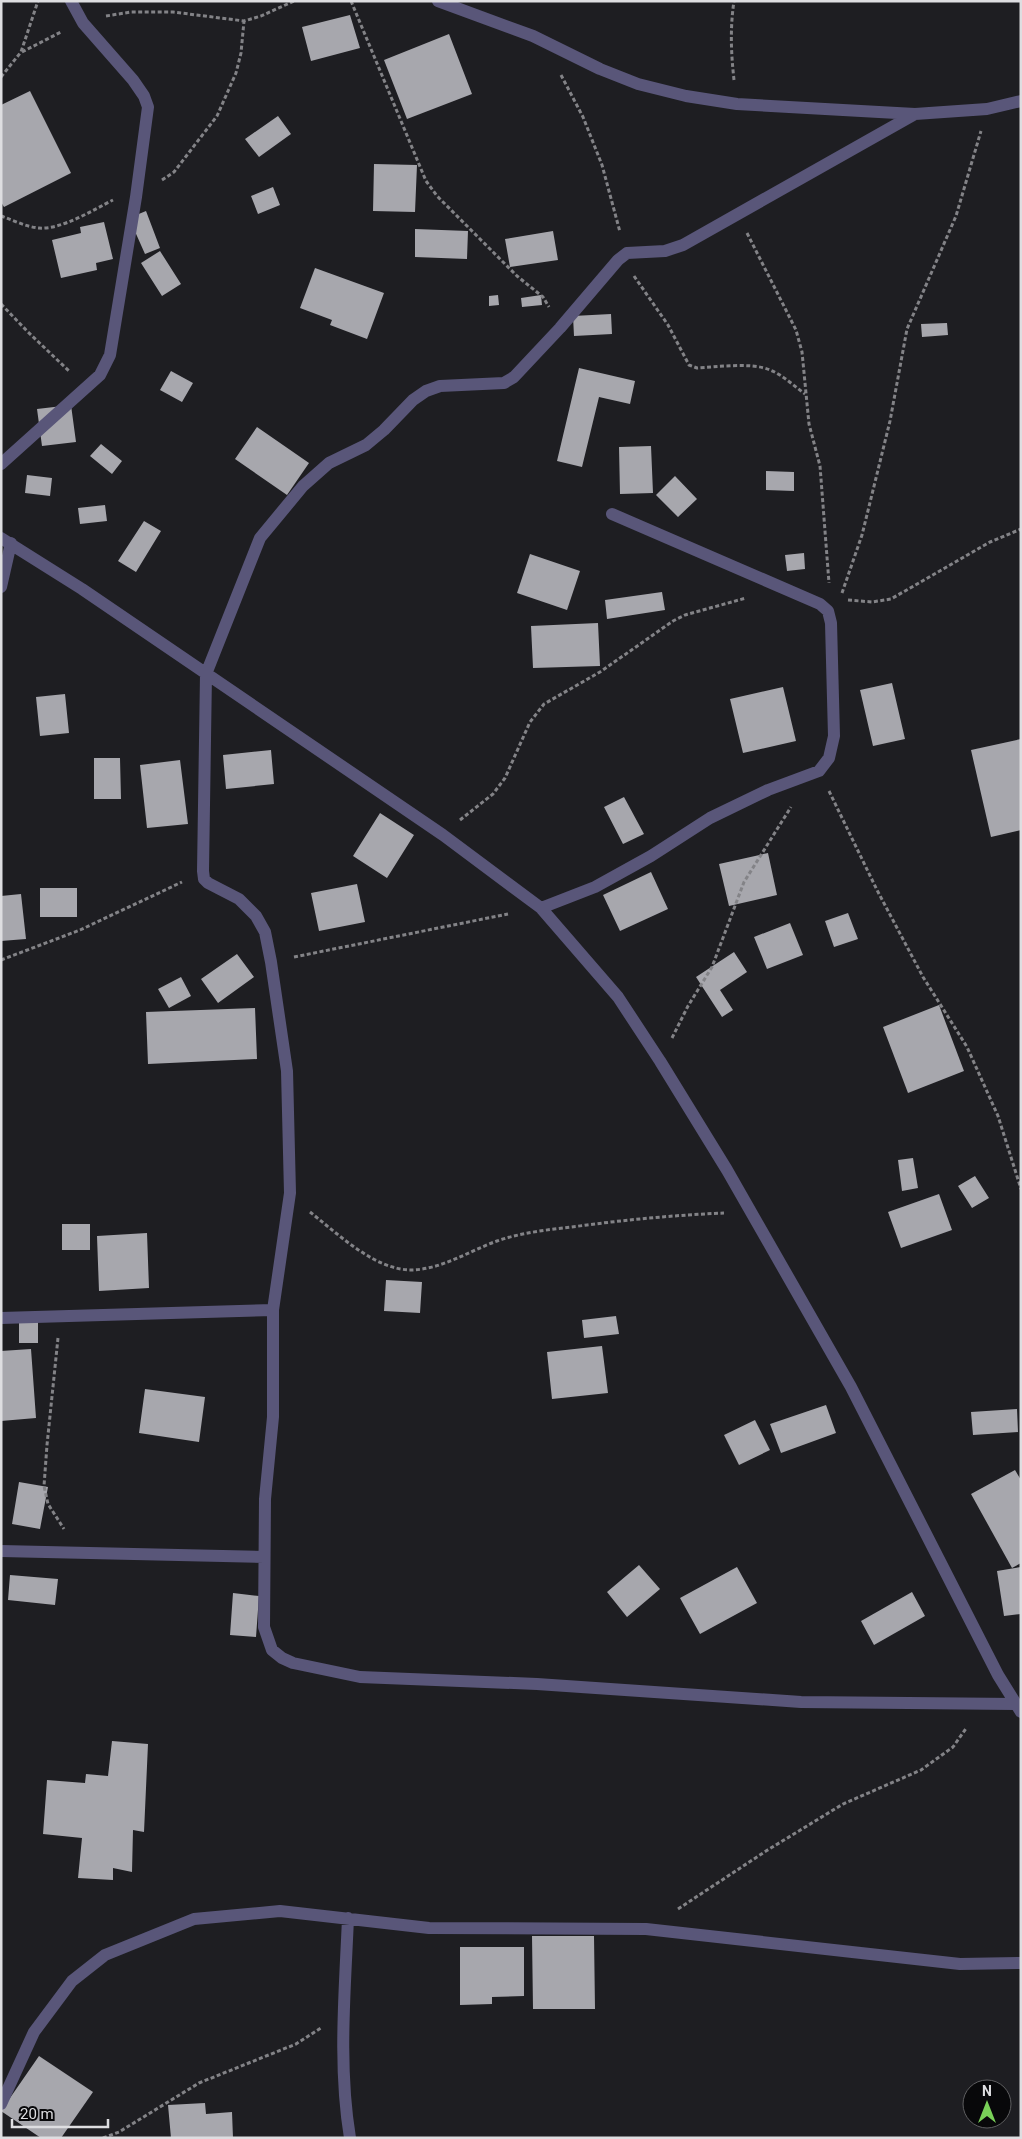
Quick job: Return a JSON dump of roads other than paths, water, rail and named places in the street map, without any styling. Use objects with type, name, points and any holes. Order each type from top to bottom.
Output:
[{"type":"street","points":[[1,464],[85,386],[100,375],[110,355],[137,193],[148,114],[144,96],[133,80],[82,21],[71,1]]},
{"type":"street","points":[[438,1],[532,36],[554,48],[638,84],[686,96],[737,104],[915,114],[988,109],[1021,101]]},
{"type":"street","points":[[915,114],[683,245],[665,250],[627,253],[618,260],[560,328],[514,377],[504,383],[440,386],[426,391],[413,400],[366,445],[329,464],[303,486],[260,538],[206,674],[203,871],[204,879],[208,883],[238,899],[256,916],[265,932],[287,1071],[290,1193],[273,1310],[273,1417],[265,1499],[264,1627],[272,1650],[292,1663],[360,1677],[537,1684],[802,1702],[984,1703],[1018,1708]]},
{"type":"street","points":[[541,908],[595,887],[651,856],[710,818],[768,790],[819,771],[829,758],[834,736],[831,623],[828,611],[820,604],[612,514]]},
{"type":"street","points":[[1,587],[6,540],[443,835],[541,908],[618,997],[660,1061],[751,1211],[851,1387],[998,1675],[1018,1708]]},
{"type":"street","points":[[1,1318],[60,1318],[273,1310]]},
{"type":"street","points":[[1,1551],[264,1557]]},
{"type":"street","points":[[1,2104],[34,2032],[72,1981],[105,1955],[194,1919],[280,1911],[429,1928],[646,1930],[960,1964],[1021,1963]]},
{"type":"street","points":[[348,1918],[343,2065],[350,2138]]}]
